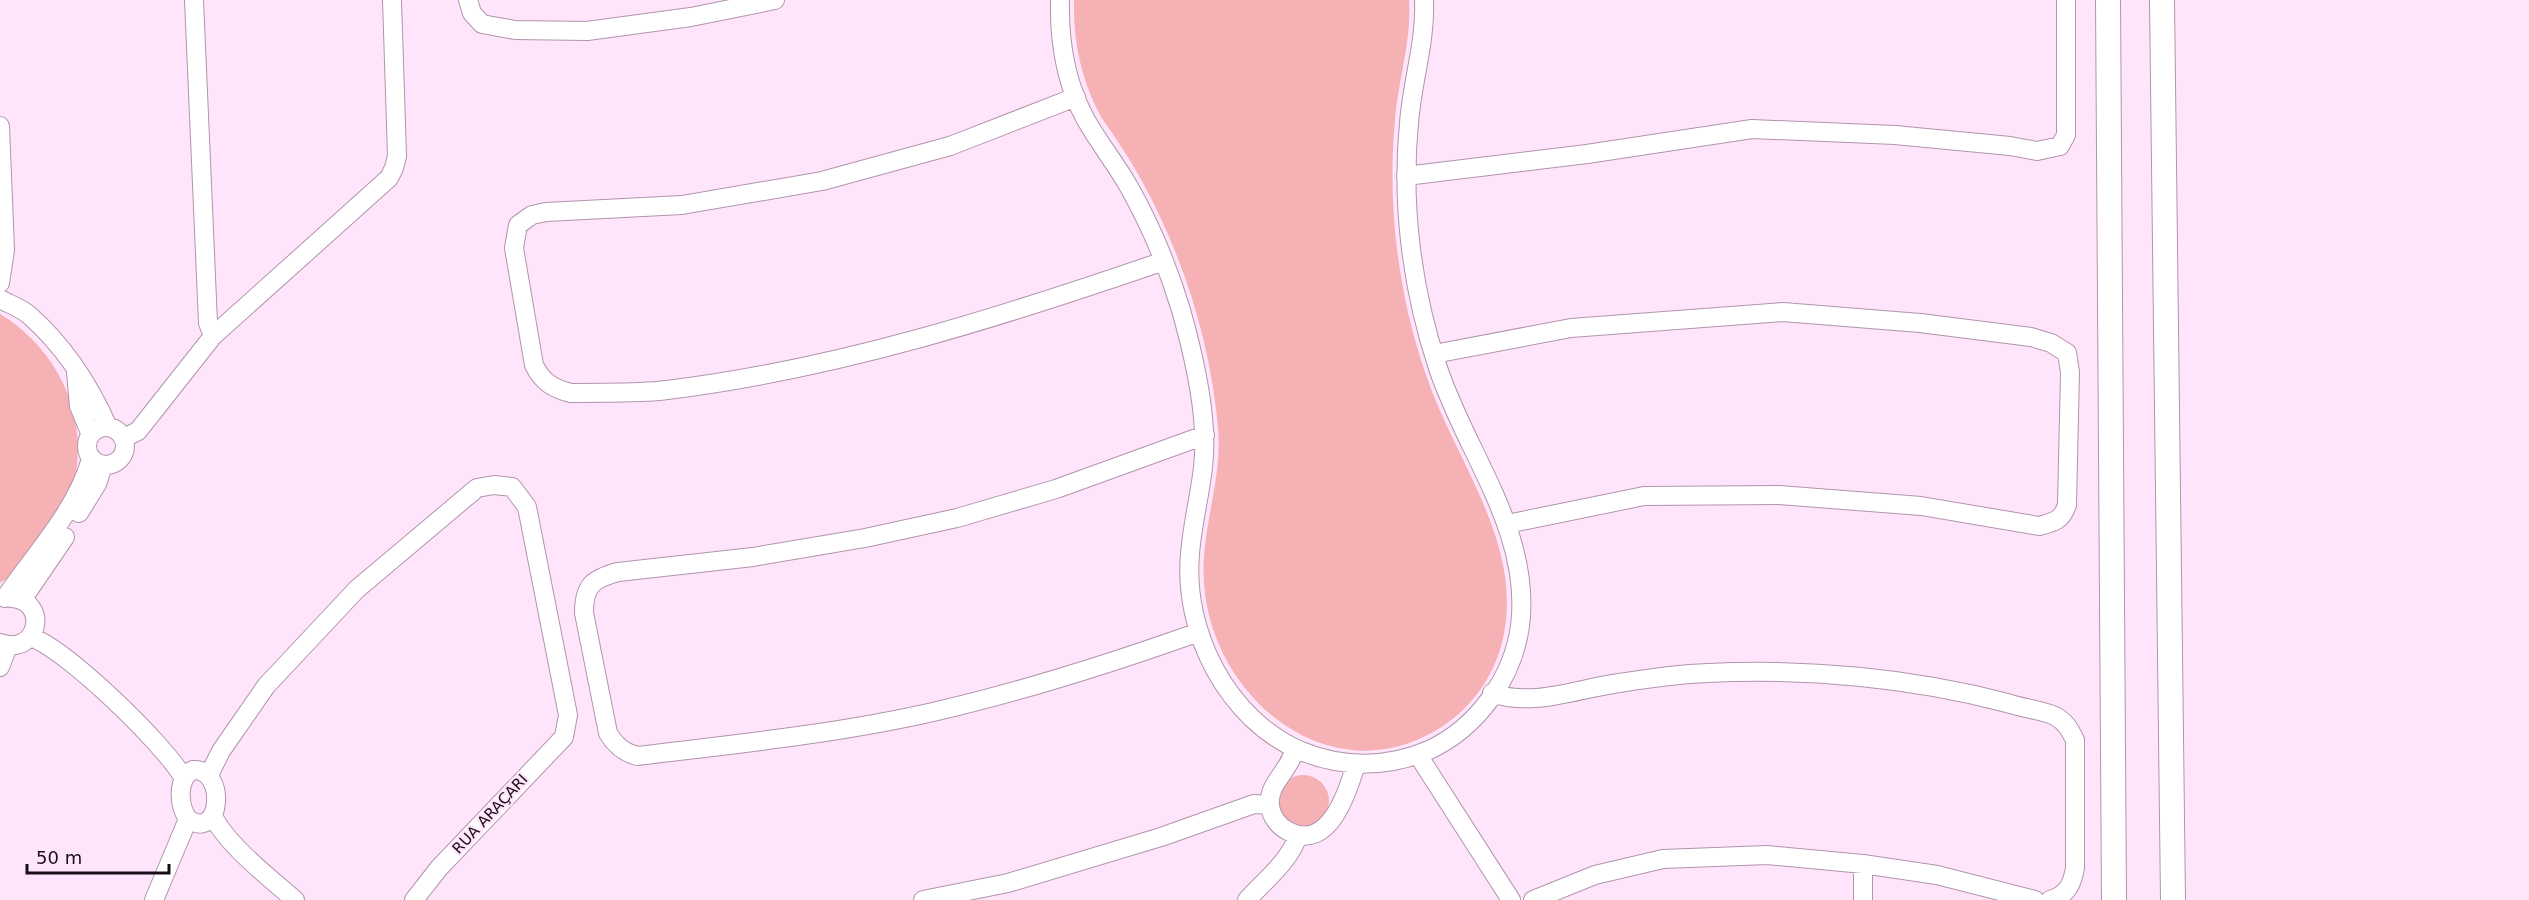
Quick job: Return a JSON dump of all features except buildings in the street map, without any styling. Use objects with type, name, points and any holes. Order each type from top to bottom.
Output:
[{"type":"street","points":[[194,0],[208,323],[213,336]]},
{"type":"street","points":[[124,438],[138,431],[213,336],[389,178],[397,156],[392,0]]},
{"type":"street","points":[[468,0],[472,13],[482,24],[515,30],[587,31],[691,17],[775,0]]},
{"type":"street","points":[[1060,0],[1064,57],[1076,97],[1086,120],[1130,189],[1164,261],[1186,329],[1199,391],[1205,435],[1201,486],[1189,559],[1192,603],[1199,632],[1214,668],[1242,707],[1259,724],[1294,748],[1314,756],[1356,764],[1377,764],[1418,755],[1438,746],[1473,721],[1492,693],[1499,687],[1509,668],[1520,626],[1519,577],[1507,524],[1459,421],[1434,354],[1419,300],[1412,259],[1406,176],[1411,93],[1425,15],[1424,0]]},
{"type":"street","points":[[1406,176],[1587,154],[1752,129],[1895,135],[2010,146],[2037,151],[2053,149],[2060,146],[2066,135],[2066,0]]},
{"type":"street","points":[[2108,0],[2114,900]]},
{"type":"street","points":[[2163,0],[2173,900]]},
{"type":"street","points":[[1076,97],[950,146],[822,181],[682,205],[546,212],[532,215],[518,225],[514,248],[534,365],[539,375],[557,390],[571,393],[665,390],[794,370],[903,344],[1026,309],[1164,261]]},
{"type":"street","points":[[0,126],[5,250],[0,283]]},
{"type":"street","points":[[0,299],[28,314],[56,343],[96,401],[108,427]]},
{"type":"street","points":[[1434,354],[1571,328],[1783,312],[1920,323],[2031,337],[2051,343],[2067,353],[2070,372],[2067,504],[2064,515],[2055,522],[2039,526],[1921,506],[1779,495],[1644,496],[1507,524]]},
{"type":"street","points":[[76,370],[79,406],[91,435]]},
{"type":"street","points":[[101,427],[115,429],[124,438],[125,452],[122,458],[110,466],[97,462],[87,447],[91,435],[101,427]]},
{"type":"street","points":[[1199,632],[1081,673],[933,712],[796,736],[637,756],[627,753],[614,744],[608,733],[584,613],[584,597],[589,586],[602,576],[618,572],[753,557],[865,538],[957,518],[1056,489],[1205,435]]},
{"type":"street","points":[[0,668],[4,644],[16,646],[31,637],[36,620],[29,605],[9,600],[58,529],[86,477],[97,462]]},
{"type":"street","name":"RUA ARAÇARI","points":[[209,775],[221,751],[266,686],[357,589],[477,488],[494,485],[512,487],[527,507],[568,715],[567,729],[564,737],[439,868],[414,900]]},
{"type":"street","points":[[31,637],[39,640],[94,681],[154,742],[183,777]]},
{"type":"street","points":[[1492,693],[1505,698],[1536,699],[1614,684],[1708,673],[1793,674],[1873,679],[1968,693],[2055,716],[2068,726],[2075,740],[2075,868],[2067,892],[2050,900]]},
{"type":"street","points":[[1294,748],[1289,766],[1274,784],[1270,805],[1272,816],[1279,825],[1298,835],[1319,831],[1328,824],[1340,809],[1356,764]]},
{"type":"street","points":[[1418,755],[1511,900]]},
{"type":"street","points":[[193,770],[204,771],[209,775],[213,785],[215,811],[213,816],[204,823],[198,824],[188,819],[183,808],[181,782],[183,777],[193,770]]},
{"type":"street","points":[[923,900],[1008,883],[1161,837],[1254,804],[1270,805]]},
{"type":"street","points":[[213,816],[218,825],[244,853],[296,900]]},
{"type":"street","points":[[154,900],[188,819]]},
{"type":"street","points":[[1247,900],[1284,860],[1295,845],[1298,835]]},
{"type":"street","points":[[1533,900],[1595,875],[1663,860],[1767,855],[1863,864],[1937,875],[2035,900]]},
{"type":"street","points":[[1863,864],[1863,900]]},
{"type":"shaded area","points":[[1074,0],[1409,0],[1407,45],[1397,105],[1393,152],[1394,217],[1402,281],[1408,313],[1426,375],[1493,530],[1502,561],[1507,594],[1502,643],[1490,673],[1482,687],[1461,712],[1435,731],[1394,747],[1354,750],[1316,741],[1281,723],[1251,696],[1228,662],[1211,624],[1204,583],[1205,544],[1219,447],[1215,401],[1206,348],[1183,271],[1162,221],[1137,173],[1102,118],[1086,83],[1079,56]]},
{"type":"shaded area","points":[[0,314],[35,342],[61,378],[75,420],[78,442],[76,477],[70,496],[14,574],[0,583]]},
{"type":"shaded area","points":[[1298,775],[1308,775],[1318,779],[1325,786],[1329,801],[1325,816],[1318,823],[1308,827],[1298,827],[1288,823],[1281,816],[1277,806],[1277,796],[1281,786],[1288,779]]}]
